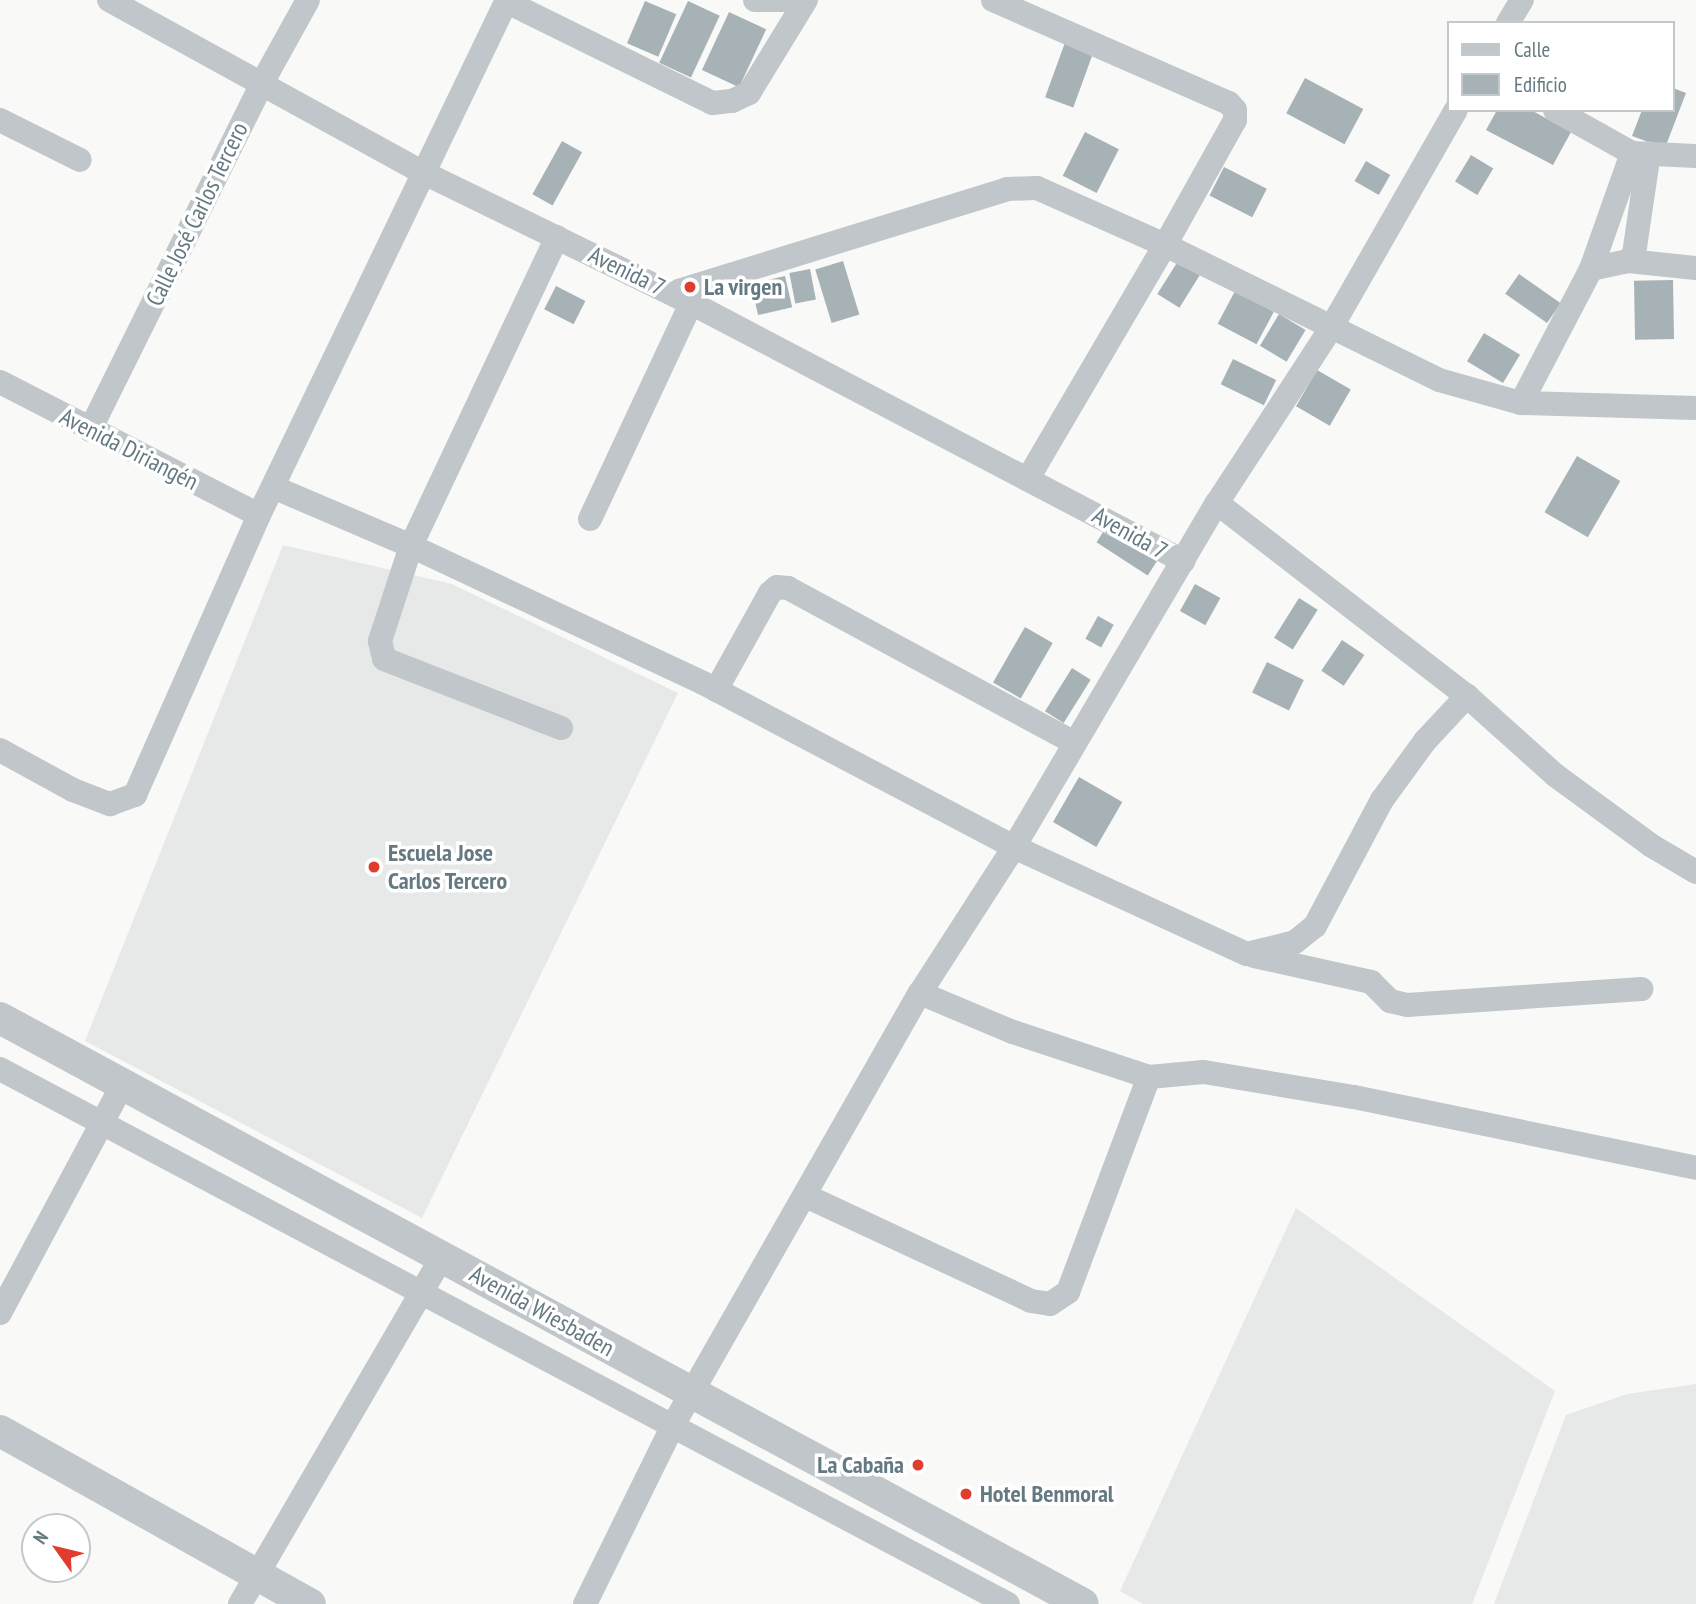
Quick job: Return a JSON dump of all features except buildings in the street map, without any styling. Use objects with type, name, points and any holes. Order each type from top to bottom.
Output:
[{"type":"street","name":"Avenida 7","points":[[109,0],[424,173],[682,298],[1029,477],[1182,561]]},
{"type":"street","name":"Calle José Carlos Tercero","points":[[90,430],[261,85],[308,0]]},
{"type":"street","points":[[755,0],[793,0]]},
{"type":"street","points":[[0,750],[72,790],[110,804],[135,794],[259,515],[507,1],[712,103],[732,101],[749,93],[806,0]]},
{"type":"street","points":[[993,0],[1229,103],[1235,110],[1235,120],[1165,245],[1029,477]]},
{"type":"street","points":[[1509,21],[1522,0]]},
{"type":"street","points":[[585,1604],[672,1427],[920,993],[1014,846],[1217,503],[1331,328],[1455,112]]},
{"type":"street","points":[[1559,112],[1640,153],[1696,156]]},
{"type":"street","points":[[0,120],[80,160]]},
{"type":"street","points":[[1521,404],[1591,269],[1640,153]]},
{"type":"street","points":[[1628,261],[1634,254],[1640,153]]},
{"type":"street","points":[[590,519],[682,298],[1007,190],[1037,188],[1056,195],[1165,245],[1439,380],[1521,404],[1696,408]]},
{"type":"street","points":[[557,237],[411,546],[380,641],[384,659],[561,728]]},
{"type":"street","points":[[1591,269],[1628,261],[1696,268]]},
{"type":"street","name":"Avenida Diriangén","points":[[0,382],[259,515]]},
{"type":"street","points":[[273,487],[411,546],[716,690],[1014,846],[1247,954],[1371,982],[1390,1001],[1407,1005],[1641,989]]},
{"type":"street","points":[[1217,503],[1467,696],[1555,775],[1652,846],[1696,872]]},
{"type":"street","points":[[716,690],[770,593],[778,587],[788,588],[1075,743]]},
{"type":"street","points":[[1247,954],[1295,942],[1315,926],[1382,800],[1425,741],[1467,696]]},
{"type":"street","points":[[920,993],[1013,1032],[1149,1077],[1205,1072],[1354,1097],[1696,1168]]},
{"type":"street","name":"Avenida Wiesbaden","points":[[0,1018],[443,1255],[692,1394],[1083,1604]]},
{"type":"street","name":"Avenida Wiesbaden","points":[[0,1069],[1008,1604]]},
{"type":"street","points":[[806,1196],[1031,1301],[1050,1304],[1068,1292],[1149,1077]]},
{"type":"street","points":[[0,1313],[122,1084]]},
{"type":"street","points":[[240,1604],[255,1572],[443,1255]]},
{"type":"street","points":[[0,1431],[310,1604]]},
{"type":"shaded area","name":"Escuela Jose Carlos Tercero","points":[[283,545],[452,584],[678,693],[422,1218],[85,1041]]},
{"type":"shaded area","points":[[1296,1208],[1555,1391],[1472,1604],[1143,1604],[1120,1591]]},
{"type":"shaded area","points":[[1696,1384],[1696,1604],[1494,1604],[1566,1415],[1627,1394]]},
{"type":"place","name":"La virgen","points":[[690,287]]},
{"type":"place","name":"Escuela Jose Carlos Tercero","points":[[374,867]]},
{"type":"place","name":"La Cabaña","points":[[918,1465]]},
{"type":"place","name":"Hotel Benmoral","points":[[966,1494]]}]
